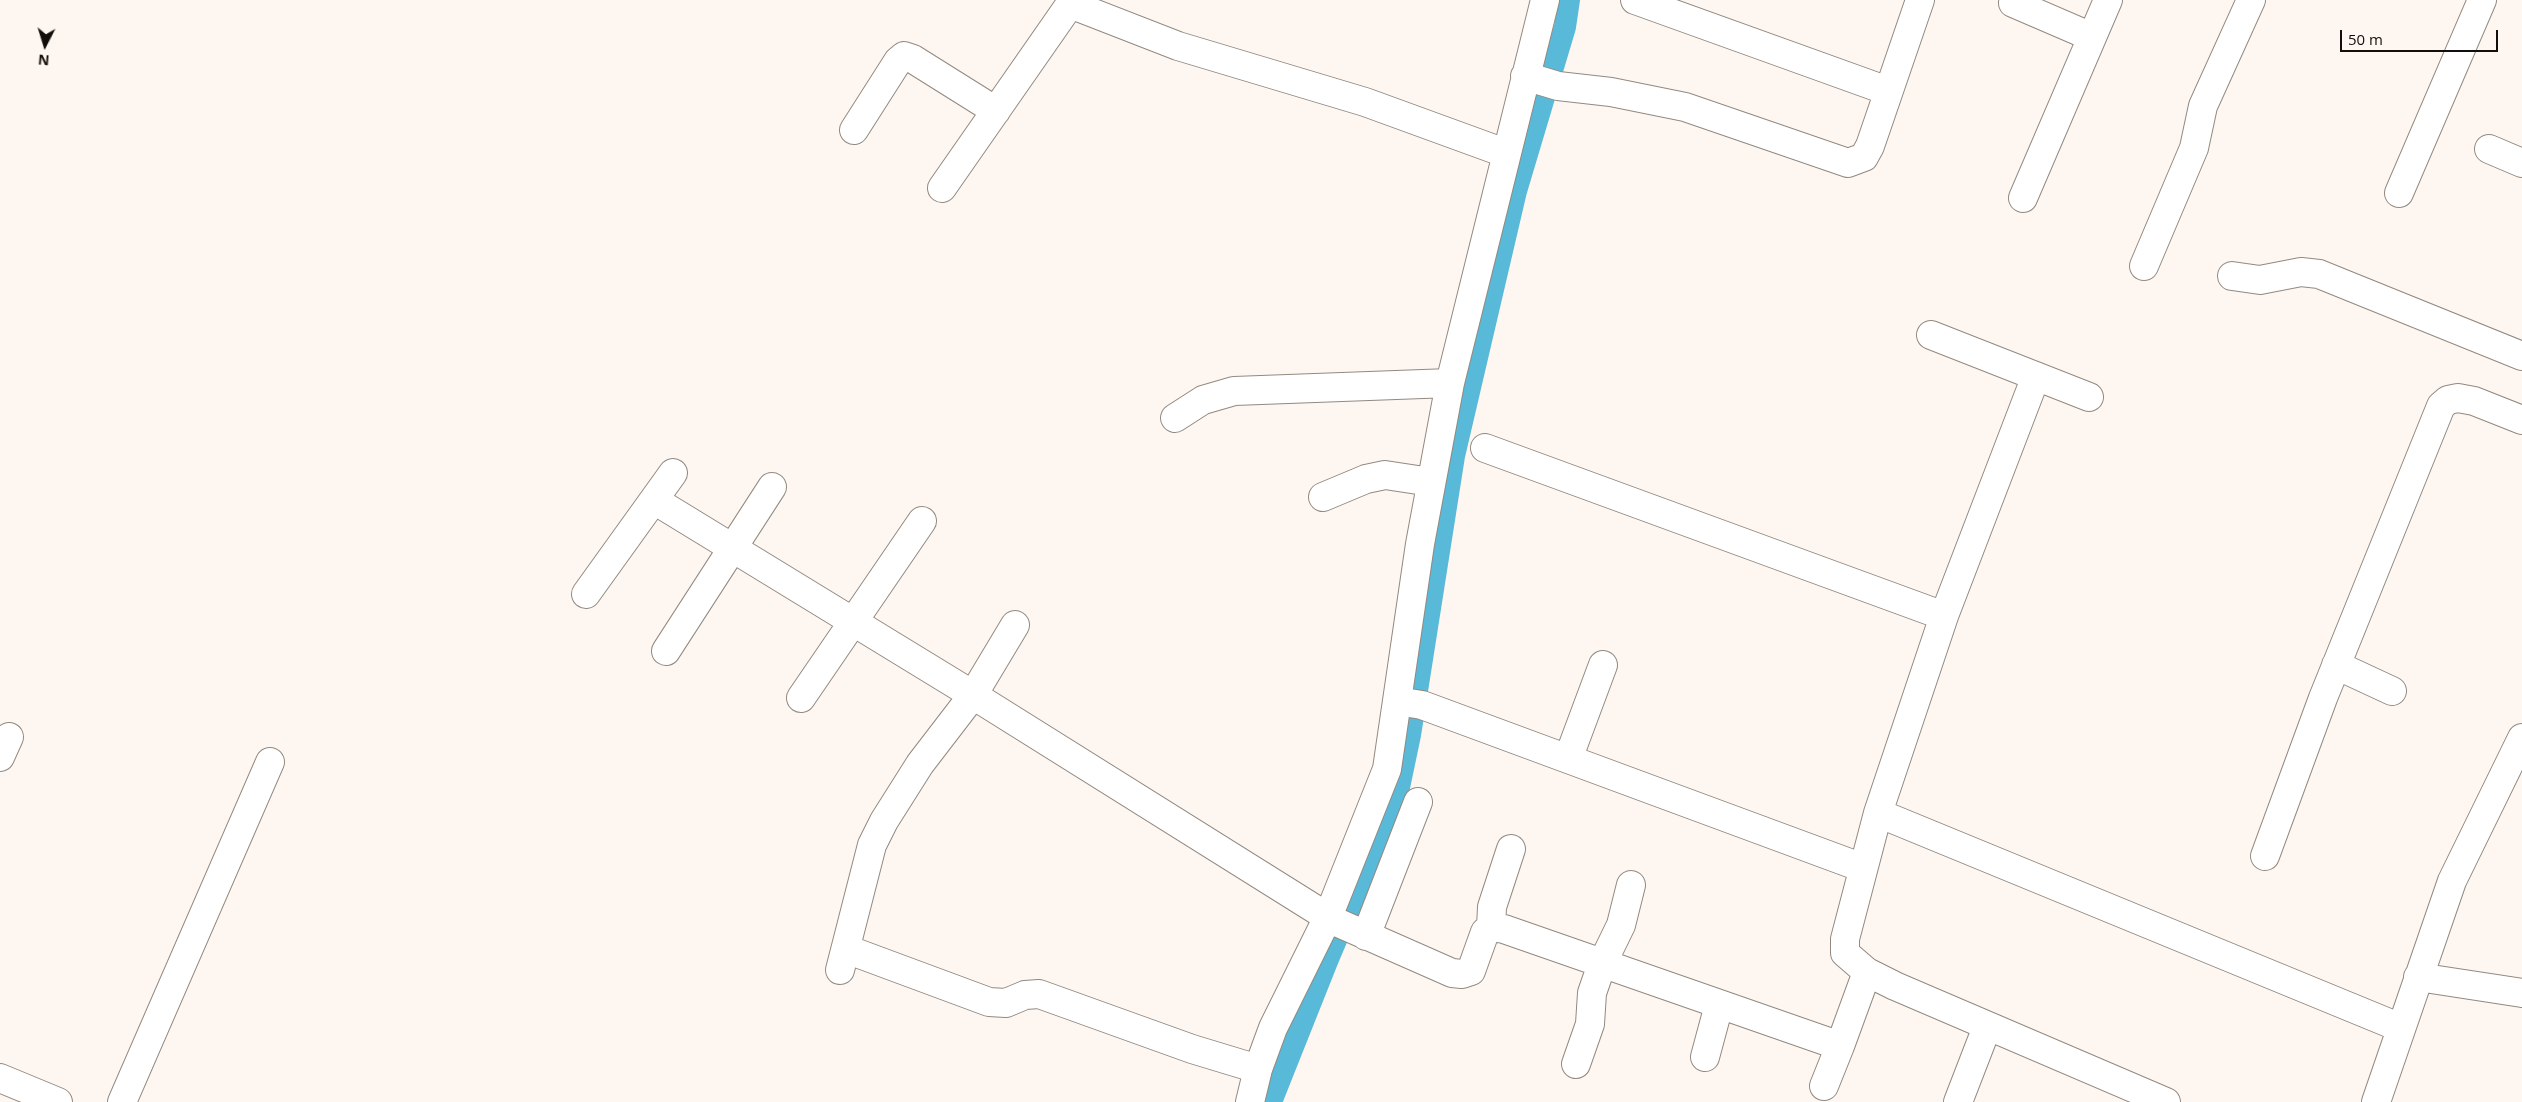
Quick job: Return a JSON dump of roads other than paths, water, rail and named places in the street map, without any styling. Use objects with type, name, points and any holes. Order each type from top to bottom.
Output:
[{"type":"street","points":[[1345,926],[1387,768],[1408,703],[1420,544],[1450,383],[1506,153],[1539,80],[1545,0]]},
{"type":"street","points":[[1635,0],[1888,90]]},
{"type":"street","points":[[1539,80],[1685,107],[1848,163],[1864,157],[1870,146],[1919,0]]},
{"type":"street","points":[[2022,198],[2108,0]]},
{"type":"street","points":[[2144,266],[2194,148],[2203,106],[2251,0]]},
{"type":"street","points":[[2399,194],[2482,0]]},
{"type":"street","points":[[942,188],[1072,2],[1178,46],[1365,102],[1506,153]]},
{"type":"street","points":[[2013,3],[2092,37]]},
{"type":"street","points":[[854,130],[898,61],[904,56],[913,59],[996,111]]},
{"type":"street","points":[[2489,150],[2522,163]]},
{"type":"street","points":[[2232,276],[2260,280],[2301,272],[2319,274],[2522,356]]},
{"type":"street","points":[[1931,335],[2089,397]]},
{"type":"street","points":[[2036,376],[1944,616],[1878,813],[1845,939],[1846,953],[1867,972],[1987,1027],[2166,1102]]},
{"type":"street","points":[[1175,418],[1203,400],[1234,391],[1450,383]]},
{"type":"street","points":[[2264,856],[2336,666],[2440,406],[2448,400],[2458,398],[2522,420]]},
{"type":"street","points":[[1484,448],[1944,616]]},
{"type":"street","points":[[586,594],[673,472]]},
{"type":"street","points":[[1323,497],[1366,479],[1385,475],[1431,482]]},
{"type":"street","points":[[666,651],[772,488]]},
{"type":"street","points":[[654,500],[1345,926],[1452,973],[1462,974],[1471,971],[1485,932],[1491,928],[1504,929],[1840,1046]]},
{"type":"street","points":[[801,698],[922,521]]},
{"type":"street","points":[[1015,626],[972,695],[920,764],[884,821],[872,845],[843,960],[989,1002],[1006,1003],[1025,995],[1039,994],[1192,1049],[1258,1070]]},
{"type":"street","points":[[1568,759],[1603,665]]},
{"type":"street","points":[[2336,666],[2392,691]]},
{"type":"street","points":[[1408,703],[1568,759],[1863,868]]},
{"type":"street","points":[[2376,1102],[2452,881],[2522,738]]},
{"type":"street","points":[[122,1102],[270,762]]},
{"type":"street","points":[[1250,1102],[1258,1070],[1273,1028],[1345,926],[1418,802]]},
{"type":"street","points":[[1878,813],[2401,1028]]},
{"type":"street","points":[[1491,928],[1492,907],[1511,849]]},
{"type":"street","points":[[1576,1064],[1590,1024],[1592,993],[1602,964],[1621,924],[1631,885]]},
{"type":"street","points":[[1824,1086],[1867,972]]},
{"type":"street","points":[[2418,977],[2522,993]]},
{"type":"street","points":[[1705,1057],[1719,1005]]},
{"type":"street","points":[[1958,1102],[1987,1027]]},
{"type":"street","points":[[0,1078],[58,1102]]},
{"type":"waterway","points":[[1271,1102],[1328,959],[1397,797],[1410,735],[1454,456],[1516,191],[1565,27],[1569,0]]}]
